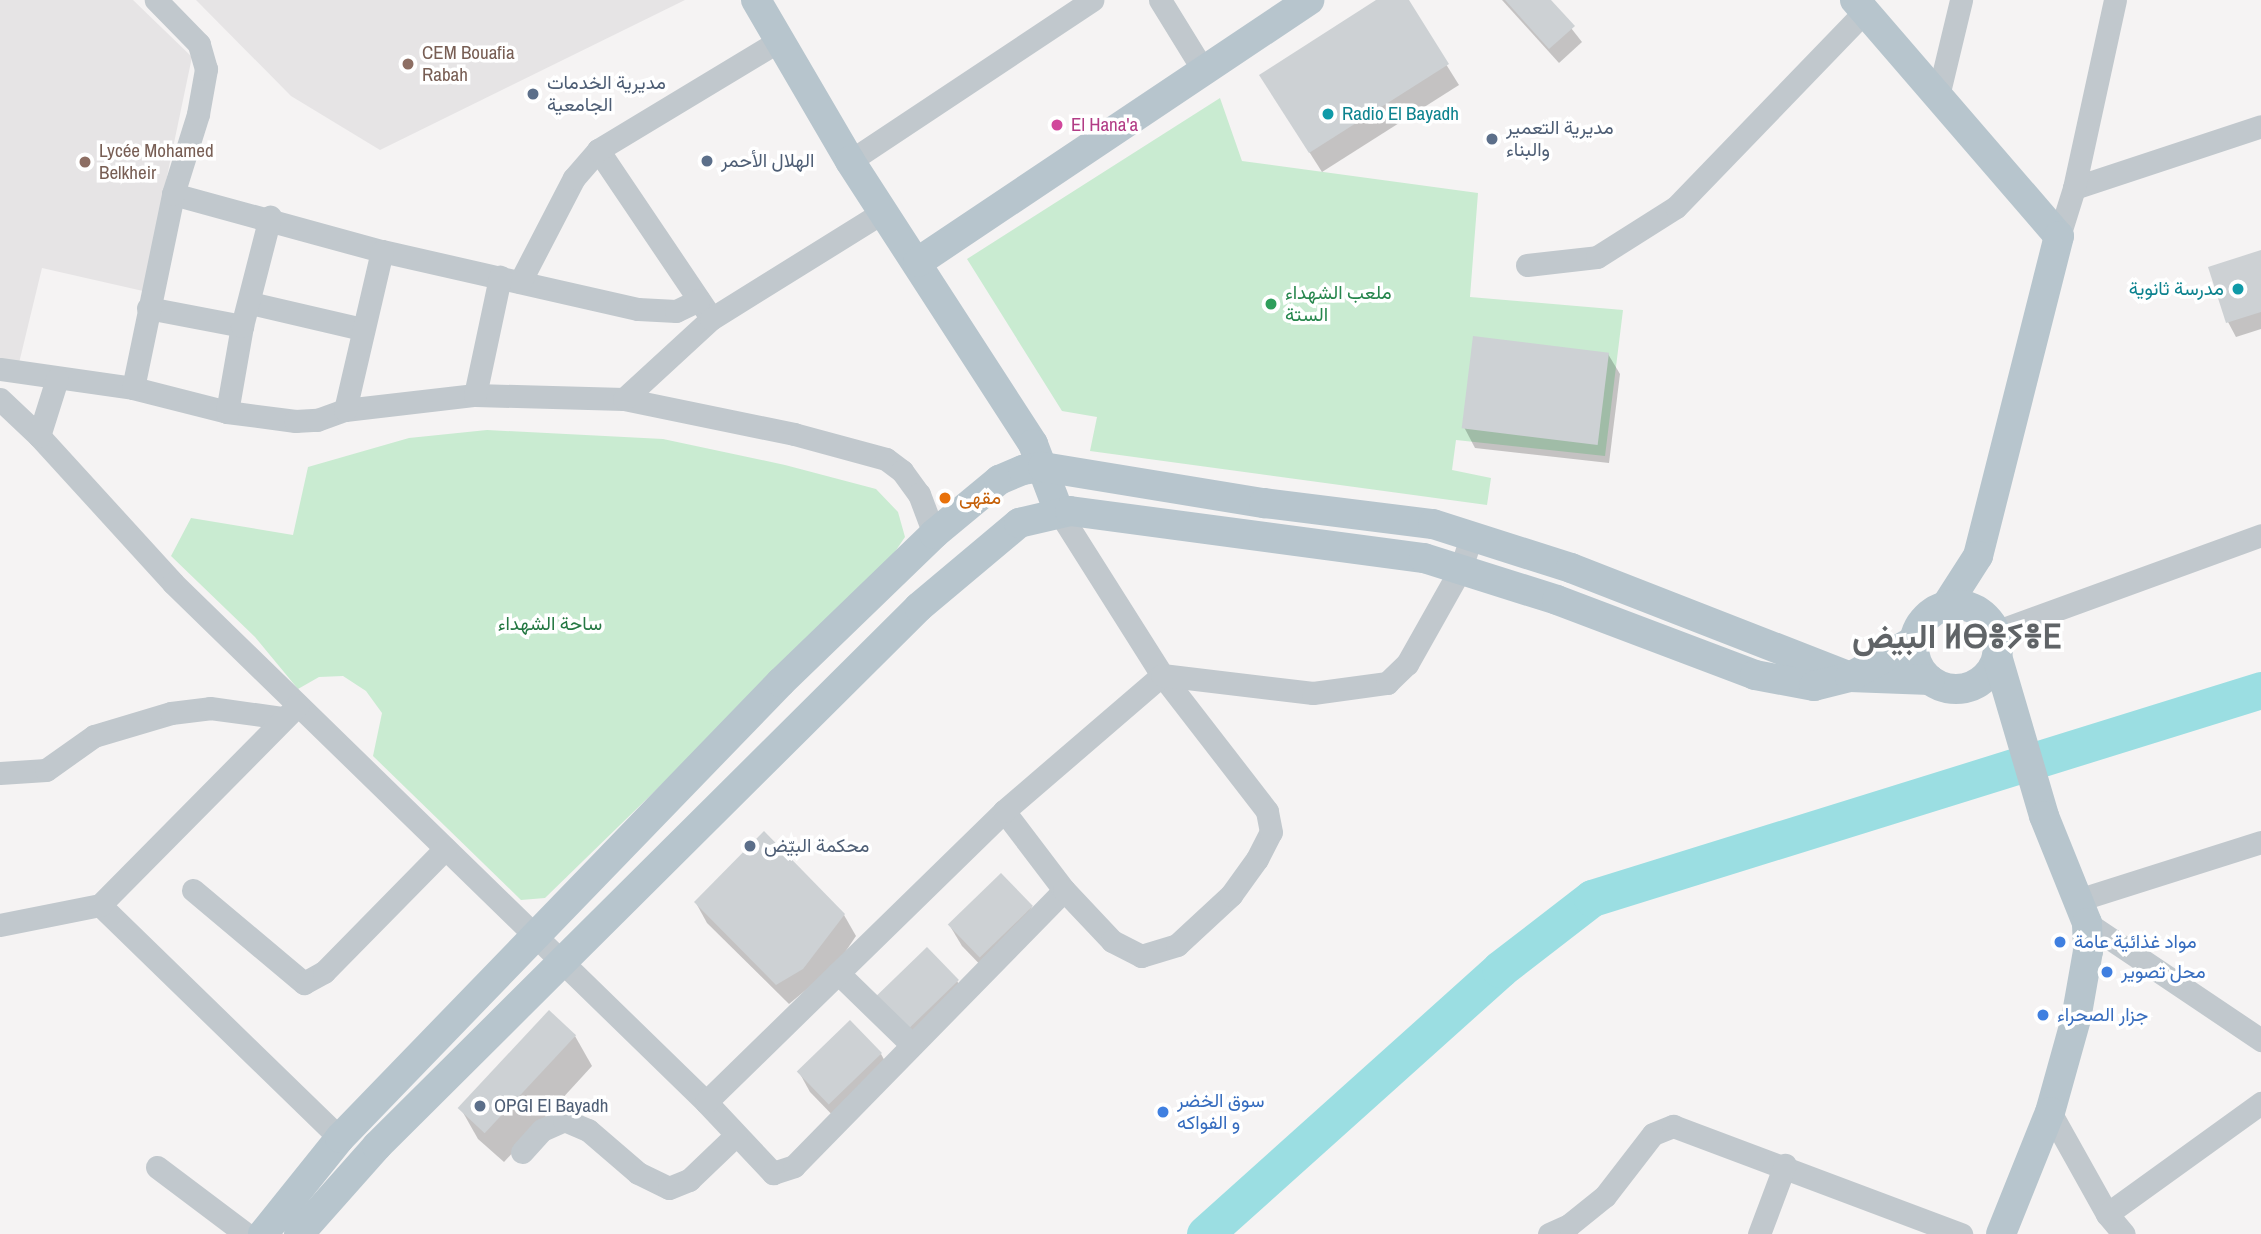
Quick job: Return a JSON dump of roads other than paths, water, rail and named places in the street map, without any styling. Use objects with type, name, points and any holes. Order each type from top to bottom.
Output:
[{"type":"main road","points":[[756,0],[850,161],[918,262],[1044,467],[1059,512]]},
{"type":"main road","points":[[918,262],[1309,0]]},
{"type":"main road","points":[[1860,6],[2059,236],[1978,556],[1946,606],[1922,622],[1915,640],[1916,659],[1930,680]]},
{"type":"main road","points":[[263,1234],[340,1138],[630,836],[934,534],[999,480],[1044,467],[1264,503],[1433,524],[1472,535],[1850,677],[1930,680],[1951,688],[1969,686],[1987,675],[1990,633],[1964,606],[1946,606]]},
{"type":"main road","points":[[299,1234],[377,1146],[919,607],[1019,523],[1059,512],[1424,558],[1461,568],[1755,675],[1814,687],[1850,677],[1915,640]]},
{"type":"main road","points":[[1978,556],[1990,633],[2011,715],[2044,816],[2082,912],[2084,985],[2050,1112],[2001,1234]]},
{"type":"main road","points":[[1969,686],[2011,715]]},
{"type":"main road","points":[[630,836],[656,868]]},
{"type":"street","points":[[132,388],[173,194],[198,114],[206,69],[199,44],[156,0]]},
{"type":"street","points":[[850,161],[1092,0]]},
{"type":"street","points":[[1160,0],[1203,70]]},
{"type":"street","points":[[1938,96],[1961,0]]},
{"type":"street","points":[[2059,236],[2074,188],[2115,0]]},
{"type":"street","points":[[1527,265],[1597,257],[1676,207],[1860,6]]},
{"type":"street","points":[[475,396],[510,279],[574,178],[598,150],[779,41]]},
{"type":"street","points":[[2074,188],[2261,126]]},
{"type":"street","points":[[598,150],[705,310]]},
{"type":"street","points":[[173,194],[270,217],[382,251],[638,310],[705,310]]},
{"type":"street","points":[[624,399],[705,310],[883,212]]},
{"type":"street","points":[[227,412],[242,326],[270,217]]},
{"type":"street","points":[[345,410],[382,251]]},
{"type":"street","points":[[250,303],[362,329]]},
{"type":"street","points":[[148,308],[242,326]]},
{"type":"street","points":[[0,369],[132,388],[227,412],[295,421],[317,420],[345,410],[475,396],[624,399],[794,434],[886,459],[902,471],[919,494],[934,534]]},
{"type":"street","points":[[39,436],[57,379]]},
{"type":"street","points":[[0,400],[39,436],[291,712],[445,849],[562,961],[706,1102],[765,1169],[784,1172],[1064,890]]},
{"type":"street","points":[[1004,811],[1064,890],[1129,953],[1155,954],[1177,945],[1231,895],[1268,839],[1271,822],[1267,811],[1162,675],[1059,512]]},
{"type":"street","points":[[706,1102],[1004,811],[1162,675],[1312,693],[1351,691],[1387,683],[1406,664],[1461,568],[1472,535]]},
{"type":"street","points":[[1990,633],[2261,535]]},
{"type":"street","points":[[0,773],[46,770],[94,736],[171,713],[210,708],[291,712]]},
{"type":"street","points":[[0,925],[100,905],[291,712]]},
{"type":"street","points":[[2082,912],[2261,842]]},
{"type":"street","points":[[193,890],[304,983],[324,972],[445,849]]},
{"type":"street","points":[[100,905],[340,1138]]},
{"type":"street","points":[[2082,912],[2260,1037]]},
{"type":"street","points":[[838,973],[912,1045]]},
{"type":"street","points":[[2107,1214],[2261,1103]]},
{"type":"street","points":[[2050,1112],[2107,1214],[2124,1234]]},
{"type":"street","points":[[522,1152],[542,1130],[564,1120],[588,1130],[638,1173],[669,1188],[688,1180],[736,1136]]},
{"type":"street","points":[[1549,1234],[1569,1225],[1605,1196],[1663,1128],[1689,1129],[1961,1234]]},
{"type":"street","points":[[1759,1234],[1785,1165]]},
{"type":"street","points":[[157,1167],[246,1234]]},
{"type":"waterway","points":[[1205,1234],[1500,969],[1592,898],[2261,690]]},
{"type":"place","name":"CEM Bouafia Rabah","points":[[408,64]]},
{"type":"place","name":"مديرية الخدمات الجامعية","points":[[533,94]]},
{"type":"place","name":"Radio El Bayadh","points":[[1328,114]]},
{"type":"place","name":"El Hana'a","points":[[1057,125]]},
{"type":"place","name":"مديرية التعمير والبناء","points":[[1492,139]]},
{"type":"place","name":"الهلال الأحمر","points":[[707,161]]},
{"type":"place","name":"Lycée Mohamed Belkheir","points":[[85,162]]},
{"type":"place","name":"مدرسة ثانوية","points":[[2238,289]]},
{"type":"place","name":"ملعب الشهداء الستة","points":[[1271,304]]},
{"type":"place","name":"مقهى","points":[[945,498]]},
{"type":"place","name":"محكمة البيّض","points":[[750,846]]},
{"type":"place","name":"مواد غذائية عامة","points":[[2060,942]]},
{"type":"place","name":"محل تصوير","points":[[2107,972]]},
{"type":"place","name":"جزار الصحراء","points":[[2043,1015]]},
{"type":"place","name":"OPGI El Bayadh","points":[[480,1106]]},
{"type":"place","name":"سوق الخضر و الفواكه","points":[[1163,1112]]},
{"type":"district","name":"البيض ⵍⴱⴻⵢⴻⴹ","points":[[1957,637]]},
{"type":"park label","name":"ساحة الشهداء","points":[[550,624]]}]
